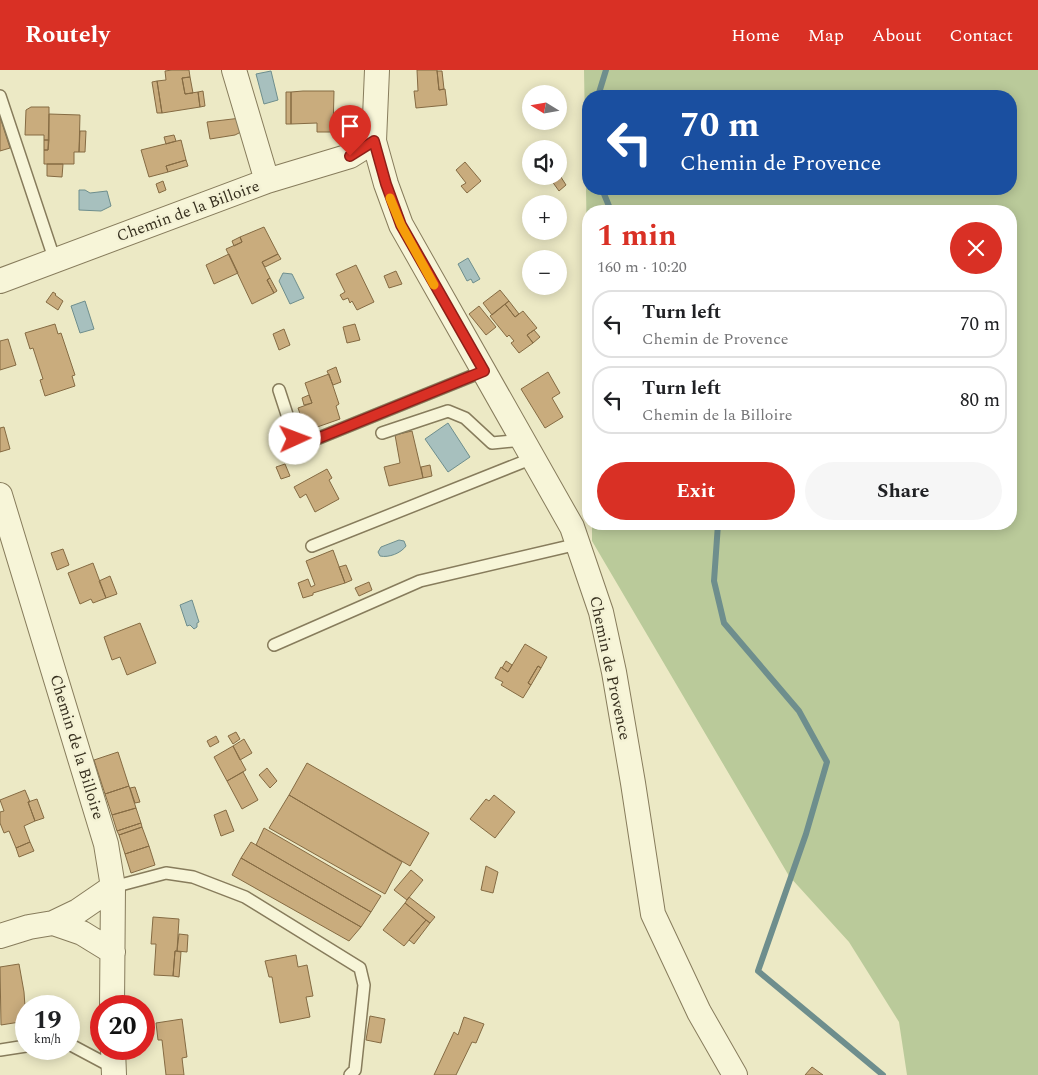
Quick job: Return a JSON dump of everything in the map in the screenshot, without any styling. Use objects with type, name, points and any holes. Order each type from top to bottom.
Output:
[{"type":"street","points":[[234,70],[267,181]]},
{"type":"street","name":"Chemin de Provence","points":[[377,70],[374,141],[386,184],[401,225],[572,526],[601,612],[614,672],[653,914],[699,1012],[735,1075]]},
{"type":"street","name":"Chemin de la Billoire","points":[[0,281],[267,181],[350,156],[374,141]]},
{"type":"street","name":"Chemin de la Billoire","points":[[0,495],[106,844],[113,887],[112,995]]},
{"type":"street","points":[[0,936],[29,927],[53,923],[78,911],[113,887]]},
{"type":"street","points":[[53,923],[82,933],[113,952]]},
{"type":"lane","points":[[0,96],[55,261]]},
{"type":"lane","points":[[279,390],[295,439],[304,444],[484,371]]},
{"type":"lane","points":[[382,433],[448,411],[465,418],[492,443],[528,449]]},
{"type":"lane","points":[[312,546],[528,449]]},
{"type":"lane","points":[[274,644],[420,581],[578,544]]},
{"type":"lane","points":[[113,887],[166,873],[193,877],[245,897],[360,968],[364,985],[354,1070],[350,1075]]},
{"type":"lane","points":[[0,1050],[15,1048]]},
{"type":"lane","points":[[80,1049],[114,1064]]},
{"type":"green space","points":[[584,70],[1038,70],[1038,1075],[907,1075],[899,1022],[849,942],[789,876],[592,541],[592,530],[1017,530],[1017,205],[586,205],[586,195],[1017,195],[1017,90],[584,90]]},
{"type":"water","points":[[271,71],[278,100],[264,104],[256,74]]},
{"type":"water","points":[[79,190],[85,190],[90,193],[107,191],[111,206],[101,211],[79,210]]},
{"type":"water","points":[[468,258],[480,279],[473,283],[471,279],[467,281],[458,264]]},
{"type":"water","points":[[283,273],[292,274],[304,298],[290,304],[279,281]]},
{"type":"water","points":[[85,301],[94,329],[80,333],[71,306]]},
{"type":"water","points":[[448,423],[470,457],[448,472],[425,439]]},
{"type":"water","points":[[399,540],[404,541],[406,546],[404,549],[391,556],[380,556],[378,552],[381,547]]},
{"type":"water","points":[[192,600],[199,622],[194,629],[190,625],[187,626],[180,605]]},
{"type":"building","points":[[189,70],[190,77],[182,78],[185,94],[198,92],[200,107],[162,113],[157,81],[166,80],[165,71]]},
{"type":"building","points":[[417,70],[437,70],[439,90],[445,89],[447,105],[416,108],[414,91],[418,91]]},
{"type":"building","points":[[437,71],[442,71],[444,89],[439,90]]},
{"type":"building","points":[[190,77],[193,93],[185,94],[182,78]]},
{"type":"building","points":[[157,81],[162,113],[157,113],[152,82]]},
{"type":"building","points":[[203,91],[205,106],[200,107],[198,92]]},
{"type":"building","points":[[334,91],[333,132],[317,132],[317,123],[291,124],[291,92]]},
{"type":"building","points":[[286,92],[291,92],[291,124],[286,124]]},
{"type":"building","points":[[31,107],[49,107],[49,140],[44,140],[44,135],[25,135],[26,110]]},
{"type":"building","points":[[49,114],[80,115],[79,152],[74,152],[74,164],[44,164],[44,150],[48,150]]},
{"type":"building","points":[[0,117],[10,148],[0,151]]},
{"type":"building","points":[[241,118],[245,130],[235,135],[210,139],[207,122]]},
{"type":"building","points":[[80,131],[86,131],[85,152],[79,152]]},
{"type":"building","points":[[174,135],[176,141],[166,144],[164,137]]},
{"type":"building","points":[[44,140],[49,140],[48,150],[44,150]]},
{"type":"building","points":[[181,140],[186,160],[166,166],[168,172],[149,177],[141,150]]},
{"type":"building","points":[[186,160],[188,166],[168,172],[166,166]]},
{"type":"building","points":[[465,162],[481,181],[467,193],[461,186],[466,183],[456,170]]},
{"type":"building","points":[[47,164],[63,164],[62,177],[47,176]]},
{"type":"building","points":[[163,181],[166,190],[159,193],[156,184]]},
{"type":"building","points":[[555,185],[566,185],[559,191]]},
{"type":"building","points":[[264,227],[278,254],[262,262],[270,278],[267,280],[274,293],[252,304],[226,249],[242,242],[240,237]]},
{"type":"building","points":[[240,237],[242,242],[234,246],[232,241]]},
{"type":"building","points":[[229,254],[238,273],[214,284],[206,265]]},
{"type":"building","points":[[278,254],[281,259],[265,267],[262,262]]},
{"type":"building","points":[[356,265],[374,302],[357,310],[352,301],[350,303],[348,298],[343,300],[340,295],[345,292],[336,274]]},
{"type":"building","points":[[396,271],[402,284],[389,288],[384,276]]},
{"type":"building","points":[[270,278],[277,291],[274,293],[267,280]]},
{"type":"building","points":[[500,290],[509,301],[492,315],[483,303]]},
{"type":"building","points":[[53,292],[63,301],[58,310],[46,302]]},
{"type":"building","points":[[509,301],[519,314],[515,317],[505,304]]},
{"type":"building","points":[[505,304],[515,317],[523,311],[537,328],[527,335],[533,343],[519,353],[511,343],[514,341],[509,335],[507,337],[490,316]]},
{"type":"building","points":[[479,306],[496,327],[486,335],[469,314]]},
{"type":"building","points":[[55,324],[58,334],[61,333],[75,375],[72,376],[75,386],[45,396],[40,380],[43,379],[33,348],[30,349],[25,333]]},
{"type":"building","points":[[355,324],[360,340],[347,343],[343,327]]},
{"type":"building","points":[[284,329],[290,345],[279,350],[273,334]]},
{"type":"building","points":[[534,330],[540,337],[533,343],[527,335]]},
{"type":"building","points":[[8,339],[16,365],[0,370],[0,341]]},
{"type":"building","points":[[336,367],[341,382],[333,385],[327,371]]},
{"type":"building","points":[[548,372],[560,393],[552,398],[563,417],[545,428],[521,389]]},
{"type":"building","points":[[329,374],[339,404],[336,406],[340,419],[306,431],[298,408],[312,403],[305,383]]},
{"type":"building","points":[[309,395],[312,403],[304,405],[302,398]]},
{"type":"building","points":[[4,427],[10,449],[0,452],[0,428]]},
{"type":"building","points":[[412,431],[423,478],[389,486],[384,467],[400,463],[395,435]]},
{"type":"building","points":[[285,464],[290,476],[281,479],[276,467]]},
{"type":"building","points":[[430,465],[432,476],[423,478],[421,467]]},
{"type":"building","points":[[327,469],[332,478],[329,480],[339,499],[315,512],[306,494],[300,498],[294,487]]},
{"type":"building","points":[[63,549],[69,565],[57,570],[51,553]]},
{"type":"building","points":[[333,550],[345,583],[303,598],[298,583],[308,579],[311,587],[315,585],[306,561]]},
{"type":"building","points":[[93,563],[106,598],[93,603],[91,599],[80,604],[68,573]]},
{"type":"building","points":[[346,565],[352,580],[345,583],[339,567]]},
{"type":"building","points":[[110,576],[117,594],[106,598],[99,581]]},
{"type":"building","points":[[369,582],[372,590],[359,596],[355,588]]},
{"type":"building","points":[[140,623],[156,663],[127,675],[120,657],[112,660],[104,637]]},
{"type":"building","points":[[525,644],[547,657],[541,668],[538,666],[528,683],[531,685],[523,698],[501,685],[503,682],[495,678],[501,667],[508,672]]},
{"type":"building","points":[[506,661],[512,665],[508,672],[502,668]]},
{"type":"building","points":[[538,666],[541,668],[531,685],[528,683]]},
{"type":"building","points":[[236,732],[240,739],[233,744],[228,736]]},
{"type":"building","points":[[216,736],[219,742],[210,747],[207,741]]},
{"type":"building","points":[[244,739],[252,753],[240,760],[233,746]]},
{"type":"building","points":[[233,746],[246,770],[227,781],[214,757]]},
{"type":"building","points":[[118,752],[129,786],[105,794],[94,760]]},
{"type":"building","points":[[307,763],[429,833],[410,866],[289,795]]},
{"type":"building","points":[[267,768],[277,781],[270,788],[259,775]]},
{"type":"building","points":[[243,772],[258,800],[242,809],[227,781]]},
{"type":"building","points":[[129,786],[136,808],[112,815],[105,794]]},
{"type":"building","points":[[135,787],[140,802],[135,803],[130,788]]},
{"type":"building","points":[[25,790],[35,821],[24,826],[30,842],[16,848],[9,831],[4,833],[0,823],[0,812],[4,811],[0,800]]},
{"type":"building","points":[[289,795],[402,862],[385,894],[269,828]]},
{"type":"building","points":[[494,795],[515,812],[495,838],[470,819],[486,799],[489,801]]},
{"type":"building","points":[[37,799],[44,818],[35,821],[28,802]]},
{"type":"building","points":[[136,808],[141,823],[117,831],[112,815]]},
{"type":"building","points":[[226,810],[234,831],[221,836],[214,815]]},
{"type":"building","points":[[141,823],[142,827],[119,835],[117,831]]},
{"type":"building","points":[[142,827],[149,846],[125,854],[119,835]]},
{"type":"building","points":[[264,828],[381,896],[371,912],[256,845]]},
{"type":"building","points":[[30,842],[34,851],[19,857],[16,848]]},
{"type":"building","points":[[251,842],[371,912],[361,927],[241,858]]},
{"type":"building","points":[[149,846],[155,865],[131,873],[125,854]]},
{"type":"building","points":[[241,858],[361,927],[349,941],[232,875]]},
{"type":"building","points":[[486,866],[498,872],[493,893],[481,890]]},
{"type":"building","points":[[411,870],[423,880],[407,900],[394,890]]},
{"type":"building","points":[[409,897],[435,917],[430,923],[405,903]]},
{"type":"building","points":[[405,903],[426,920],[404,946],[383,930]]},
{"type":"building","points":[[153,917],[179,919],[173,976],[154,975],[156,944],[151,944]]},
{"type":"building","points":[[426,920],[430,923],[414,944],[409,940]]},
{"type":"building","points":[[179,934],[188,935],[187,952],[177,951]]},
{"type":"building","points":[[175,951],[181,952],[179,977],[173,976]]},
{"type":"building","points":[[296,955],[298,967],[307,965],[313,996],[306,997],[310,1017],[280,1023],[272,977],[269,977],[265,961]]},
{"type":"building","points":[[19,964],[24,995],[15,995],[15,1023],[1,1025],[0,967]]},
{"type":"building","points":[[370,1016],[385,1019],[381,1043],[366,1040]]},
{"type":"building","points":[[464,1017],[484,1024],[476,1043],[472,1042],[456,1075],[434,1075],[454,1032],[458,1035]]},
{"type":"building","points":[[182,1019],[187,1057],[182,1058],[184,1075],[166,1075],[162,1040],[158,1040],[156,1023]]},
{"type":"building","points":[[812,1067],[823,1075],[805,1075]]},
{"type":"waterway","points":[[600,90],[606,70]]},
{"type":"waterway","points":[[604,195],[609,205]]},
{"type":"waterway","points":[[718,530],[714,581],[724,623],[799,711],[827,762],[806,834],[758,971],[883,1075]]},
{"type":"slow traffic","points":[[390,198],[401,225],[434,285]]},
{"type":"route","points":[[295,439],[304,444],[484,371],[423,267],[401,225],[386,184],[374,141],[350,156]]}]
